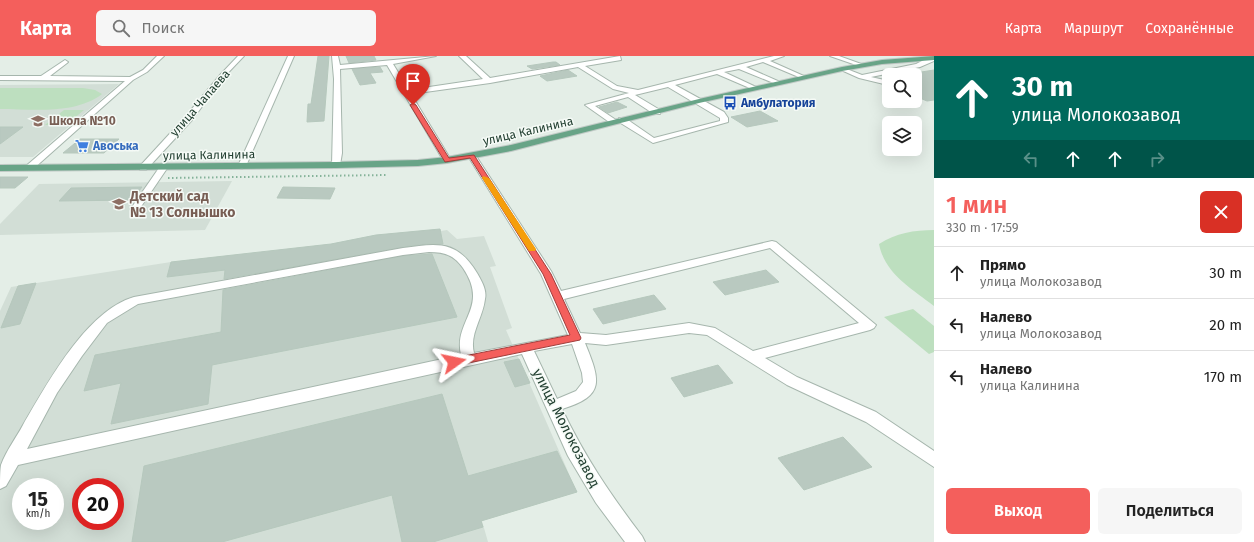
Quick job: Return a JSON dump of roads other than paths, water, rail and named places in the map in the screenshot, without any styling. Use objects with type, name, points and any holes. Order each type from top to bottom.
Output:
[{"type":"main road","name":"улица Калинина","points":[[0,168],[336,166],[418,163],[447,160],[472,156],[803,77],[861,65],[933,58]]},
{"type":"street","points":[[29,168],[131,79],[145,71],[160,56]]},
{"type":"street","name":"улица Чапаева","points":[[143,168],[189,118],[222,76],[241,56]]},
{"type":"street","points":[[242,166],[291,56]]},
{"type":"street","points":[[335,56],[338,67],[339,150],[336,166]]},
{"type":"street","points":[[338,67],[389,63],[433,56]]},
{"type":"street","points":[[462,56],[490,81]]},
{"type":"street","points":[[669,85],[721,114],[724,122],[653,141],[589,105],[780,56]]},
{"type":"street","points":[[833,56],[861,65]]},
{"type":"street","points":[[406,94],[580,66],[618,58]]},
{"type":"street","points":[[862,77],[918,66],[933,58]]},
{"type":"street","points":[[763,60],[803,77]]},
{"type":"street","points":[[43,78],[65,62]]},
{"type":"street","points":[[389,63],[406,94],[447,160]]},
{"type":"street","points":[[580,66],[615,88],[638,93]]},
{"type":"street","points":[[740,66],[778,83]]},
{"type":"street","points":[[842,69],[862,77],[882,82]]},
{"type":"street","points":[[718,72],[754,88]]},
{"type":"street","points":[[0,78],[131,79]]},
{"type":"street","points":[[629,95],[657,112]]},
{"type":"street","points":[[472,156],[535,254],[558,296],[591,376],[590,384],[578,398],[553,406]]},
{"type":"street","points":[[135,209],[164,167]]},
{"type":"street","points":[[558,296],[772,244],[870,326],[752,356]]},
{"type":"street","points":[[0,481],[52,389],[77,352],[103,320],[123,306],[147,298],[233,280],[407,252],[432,249],[446,250],[460,258],[477,284],[480,293],[479,304],[466,344],[469,359]]},
{"type":"street","name":"улица Молокозавод","points":[[636,542],[602,497],[574,450],[526,348],[576,338],[606,340],[676,329],[700,329],[720,335],[792,381],[871,417],[904,438],[934,460]]},
{"type":"street","points":[[12,459],[469,359],[526,348]]},
{"type":"place","name":"Амбулатория","points":[[730,103]]},
{"type":"place","name":"Школа №10","points":[[38,121]]},
{"type":"place","name":"Авоська","points":[[82,146]]},
{"type":"place","name":"Детский сад № 13 Солнышко","points":[[119,204]]}]
